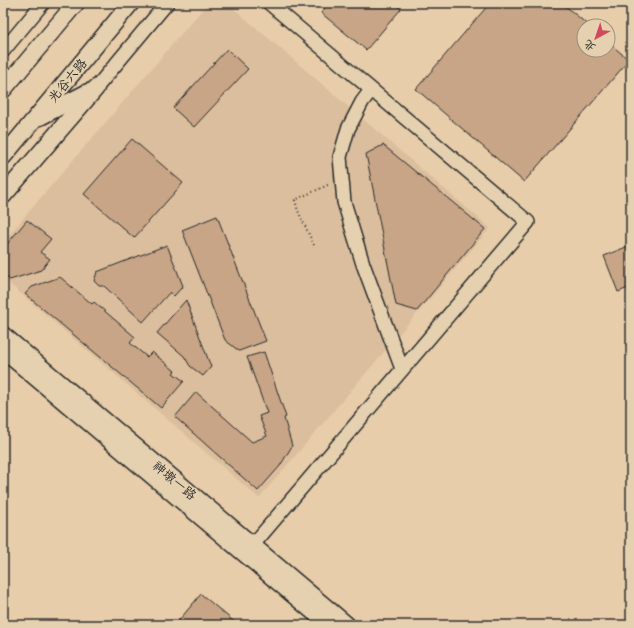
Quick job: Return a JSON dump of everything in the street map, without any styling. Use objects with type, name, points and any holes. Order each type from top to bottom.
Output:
[{"type":"main road","points":[[3,90],[75,3]]},
{"type":"main road","name":"光谷六路","points":[[3,157],[131,3]]},
{"type":"main road","points":[[33,121],[96,88]]},
{"type":"main road","points":[[3,196],[96,88]]},
{"type":"main road","name":"神墩一路","points":[[3,335],[249,550],[329,625]]},
{"type":"main road","name":"神墩一路","points":[[3,350],[249,550],[347,625]]},
{"type":"street","points":[[3,51],[43,3]]},
{"type":"street","points":[[96,88],[166,3]]},
{"type":"street","points":[[249,550],[528,222],[269,3]]},
{"type":"street","points":[[371,90],[362,102],[348,129],[340,157],[344,202],[363,264],[402,369]]},
{"type":"path","points":[[314,245],[298,211],[295,200],[335,182]]},
{"type":"shaded area","points":[[208,3],[227,3],[490,228],[259,498],[3,278],[3,242]]},
{"type":"building","points":[[329,3],[394,3],[401,9],[366,50],[321,13]]},
{"type":"building","points":[[490,3],[562,3],[580,18],[576,18],[576,58],[616,58],[616,49],[629,60],[524,182],[416,89]]},
{"type":"building","points":[[227,49],[248,69],[194,127],[173,108]]},
{"type":"building","points":[[132,139],[183,183],[134,238],[84,194]]},
{"type":"building","points":[[383,145],[485,229],[417,311],[396,305],[366,154]]},
{"type":"building","points":[[217,216],[266,341],[239,351],[225,340],[182,230]]},
{"type":"building","points":[[27,220],[51,239],[40,252],[50,259],[41,270],[10,280],[3,274],[3,249]]},
{"type":"building","points":[[167,245],[183,286],[174,296],[170,292],[143,322],[104,286],[99,286],[94,281],[97,272]]},
{"type":"building","points":[[631,245],[631,287],[618,292],[604,256]]},
{"type":"building","points":[[60,277],[92,304],[94,302],[135,337],[130,343],[147,357],[152,352],[175,371],[173,373],[184,381],[161,408],[25,294],[32,287]]},
{"type":"building","points":[[186,300],[211,367],[203,376],[190,366],[184,356],[157,333]]},
{"type":"building","points":[[264,352],[286,417],[284,418],[292,446],[280,466],[258,491],[175,417],[196,392],[252,442],[267,436],[259,416],[267,413],[247,357]]},
{"type":"building","points":[[201,594],[238,625],[175,625]]}]
